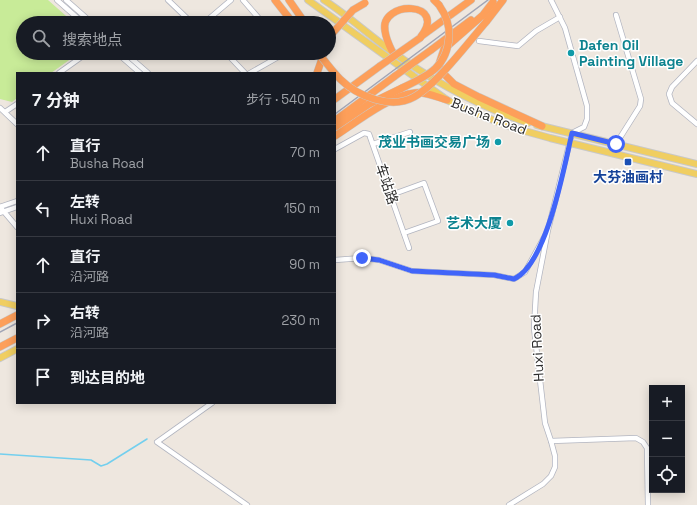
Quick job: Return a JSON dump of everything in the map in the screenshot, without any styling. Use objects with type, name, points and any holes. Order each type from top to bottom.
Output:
[{"type":"highway","points":[[275,0],[287,16]]},
{"type":"highway","points":[[289,0],[300,16]]},
{"type":"highway","points":[[336,98],[471,0]]},
{"type":"highway","points":[[336,74],[358,93],[371,99],[399,101],[412,98],[431,84],[486,22],[503,0]]},
{"type":"highway","points":[[336,120],[494,1]]},
{"type":"highway","points":[[494,1],[483,15],[444,49],[439,64],[441,71],[454,84],[479,98],[542,126]]},
{"type":"highway","points":[[336,31],[353,10],[368,2]]},
{"type":"highway","points":[[392,51],[385,31],[385,24],[391,9],[401,2],[417,3],[422,6],[427,14],[428,24],[420,38]]},
{"type":"highway","points":[[336,126],[369,104],[424,77],[435,69],[447,53],[450,34],[445,13],[437,2]]},
{"type":"highway","points":[[316,60],[317,72]]},
{"type":"highway","points":[[317,72],[322,60]]},
{"type":"highway","points":[[324,60],[334,72]]},
{"type":"highway","points":[[336,135],[379,108],[399,98],[414,93],[428,94],[447,100]]},
{"type":"highway","points":[[0,324],[16,316]]},
{"type":"highway","points":[[0,347],[16,339]]},
{"type":"main road","name":"Busha Road","points":[[308,0],[330,16]]},
{"type":"main road","name":"Busha Road","points":[[324,0],[392,51],[451,89],[493,111],[542,126],[697,164]]},
{"type":"main road","name":"Busha Road","points":[[336,20],[447,100],[514,128],[697,174]]},
{"type":"main road","points":[[0,302],[16,306]]},
{"type":"main road","points":[[0,358],[16,350]]},
{"type":"street","points":[[57,0],[75,16]]},
{"type":"street","points":[[168,0],[185,16]]},
{"type":"street","points":[[212,16],[231,0]]},
{"type":"street","points":[[243,0],[257,16]]},
{"type":"street","points":[[551,0],[565,28],[587,106],[587,119],[584,127],[572,133]]},
{"type":"street","points":[[68,1],[84,16]]},
{"type":"street","points":[[616,15],[640,95],[640,106],[616,144]]},
{"type":"street","points":[[479,41],[518,46],[536,32],[560,18]]},
{"type":"street","points":[[60,72],[77,60]]},
{"type":"street","points":[[125,60],[139,72]]},
{"type":"street","points":[[133,60],[147,72]]},
{"type":"street","points":[[233,60],[244,72]]},
{"type":"street","points":[[252,72],[273,60]]},
{"type":"street","points":[[697,61],[672,87],[669,94],[672,103],[697,124]]},
{"type":"street","points":[[5,112],[16,105]]},
{"type":"street","points":[[0,108],[16,123]]},
{"type":"street","points":[[336,148],[366,132],[373,144],[410,132]]},
{"type":"street","name":"Huxi Road","points":[[509,505],[543,484],[551,476],[555,466],[552,441],[545,423],[534,328],[536,292],[548,230],[572,133]]},
{"type":"street","name":"车站路","points":[[373,144],[410,248]]},
{"type":"street","points":[[391,195],[424,183],[438,222],[404,234]]},
{"type":"street","points":[[1,210],[16,202]]},
{"type":"street","points":[[1,210],[16,206]]},
{"type":"street","points":[[1,210],[16,226]]},
{"type":"street","points":[[336,260],[362,258],[379,260],[412,271],[494,275],[514,279],[525,272],[548,230]]},
{"type":"street","points":[[211,404],[157,442],[247,505]]},
{"type":"street","points":[[552,441],[636,438],[643,442],[647,448],[648,505]]},
{"type":"green space","points":[[0,0],[48,0],[66,16],[16,16],[16,60],[69,60],[52,72],[16,72],[16,99],[12,102],[0,99]]},
{"type":"waterway","points":[[0,454],[91,460],[101,466],[107,464],[147,439]]},
{"type":"railway","points":[[336,113],[488,0]]},
{"type":"railway","points":[[0,332],[16,324]]},
{"type":"place","name":"Dafen Oil Painting Village","points":[[571,53]]},
{"type":"place","name":"茂业书画交易广场","points":[[498,142]]},
{"type":"place","name":"大芬油画村","points":[[628,162]]},
{"type":"place","name":"艺术大厦","points":[[510,223]]},
{"type":"route","points":[[362,258],[388,262],[412,271],[428,273],[494,275],[514,279],[519,277],[525,272],[530,264],[548,230],[572,133],[616,144]]}]
